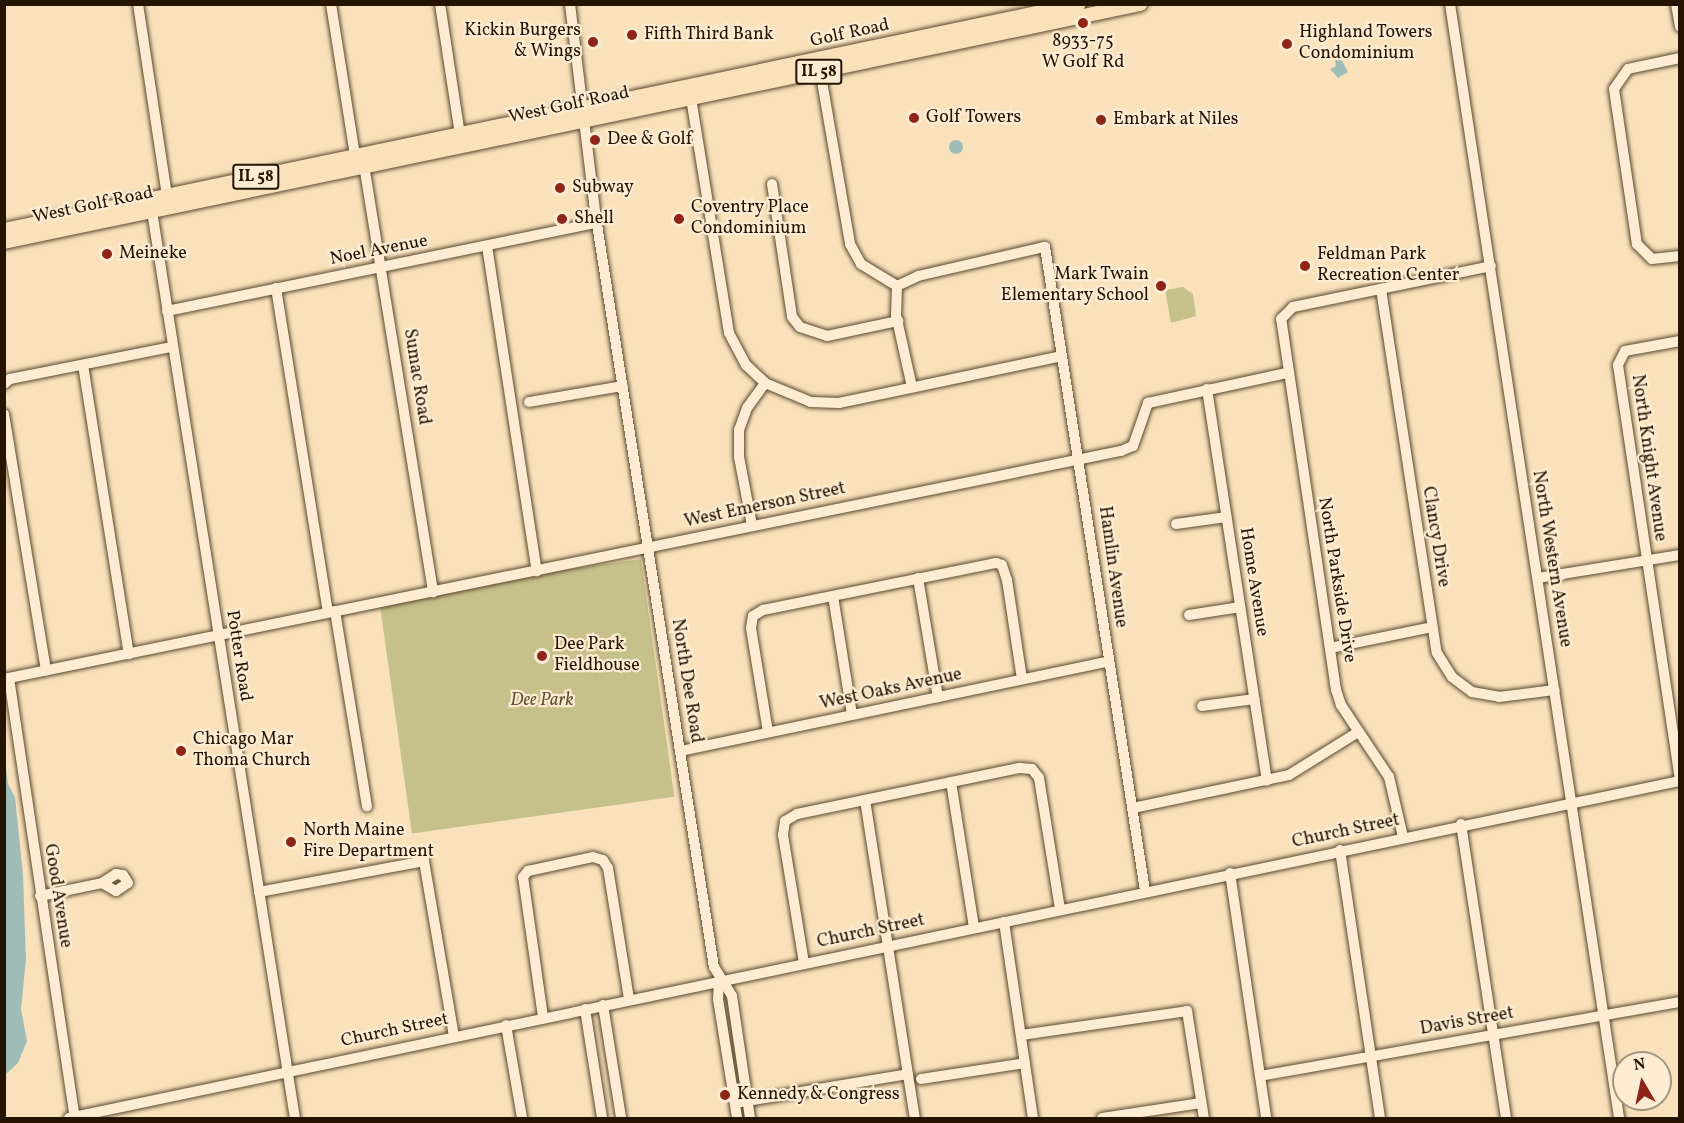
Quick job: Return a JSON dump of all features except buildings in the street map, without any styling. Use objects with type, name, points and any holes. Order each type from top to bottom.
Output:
[{"type":"main road","name":"Golf Road","points":[[738,76],[819,65],[933,35],[1078,4]]},
{"type":"main road","name":"West Golf Road","points":[[4,230],[151,205],[167,195],[361,159],[819,65],[1140,4]]},
{"type":"main road","name":"West Golf Road","points":[[690,92],[738,76]]},
{"type":"main road","name":"West Golf Road","points":[[4,242],[151,205],[361,159],[460,134],[586,114]]},
{"type":"street","points":[[138,4],[167,195]]},
{"type":"street","name":"Sumac Road","points":[[331,4],[381,267],[433,592]]},
{"type":"street","points":[[440,4],[460,134]]},
{"type":"street","name":"North Dee Road","points":[[570,4],[586,114],[597,223],[680,751],[719,981]]},
{"type":"street","name":"North Western Avenue","points":[[1450,4],[1619,1119]]},
{"type":"street","points":[[1676,4],[1680,27]]},
{"type":"street","points":[[1680,58],[1628,69],[1614,89],[1637,244],[1652,259],[1680,256]]},
{"type":"street","points":[[819,65],[850,244],[861,264],[897,286],[898,321],[912,387]]},
{"type":"street","points":[[690,92],[729,333],[746,365],[765,383],[796,398],[825,404],[1062,356]]},
{"type":"street","points":[[772,184],[792,317],[800,327],[827,336],[898,321]]},
{"type":"street","name":"Potter Road","points":[[151,205],[295,1119]]},
{"type":"street","name":"Noel Avenue","points":[[167,311],[597,223]]},
{"type":"street","points":[[487,246],[537,571]]},
{"type":"street","name":"Hamlin Avenue","points":[[897,286],[918,276],[1045,247],[1145,891]]},
{"type":"street","points":[[1381,289],[1491,267]]},
{"type":"street","points":[[276,288],[367,806]]},
{"type":"street","name":"North Parkside Drive","points":[[1381,289],[1293,307],[1282,313],[1280,326],[1338,698],[1389,777],[1403,837]]},
{"type":"street","name":"Clancy Drive","points":[[1381,289],[1432,627],[1444,668],[1472,692],[1499,697],[1555,690]]},
{"type":"street","name":"North Knight Avenue","points":[[1680,340],[1630,349],[1620,355],[1618,365],[1680,780]]},
{"type":"street","points":[[4,384],[10,379],[172,347]]},
{"type":"street","points":[[83,365],[129,654]]},
{"type":"street","name":"West Emerson Street","points":[[7,679],[1079,459],[1133,446],[1148,403],[1287,373]]},
{"type":"street","points":[[752,525],[740,458],[739,430],[747,408],[765,383]]},
{"type":"street","points":[[529,402],[623,386]]},
{"type":"street","name":"Home Avenue","points":[[1207,389],[1267,780]]},
{"type":"street","points":[[4,414],[46,671]]},
{"type":"street","points":[[1176,524],[1227,517]]},
{"type":"street","points":[[1538,578],[1680,555]]},
{"type":"street","points":[[768,732],[750,628],[753,616],[763,610],[989,563],[1002,565],[1022,679]]},
{"type":"street","points":[[918,578],[938,697]]},
{"type":"street","points":[[833,596],[852,714]]},
{"type":"street","points":[[1189,615],[1240,607]]},
{"type":"street","points":[[1330,648],[1432,627]]},
{"type":"street","name":"West Oaks Avenue","points":[[680,751],[1109,661]]},
{"type":"street","name":"Good Avenue","points":[[7,679],[73,1118]]},
{"type":"street","points":[[1202,706],[1255,699]]},
{"type":"street","points":[[1133,808],[1267,780],[1305,767],[1358,732]]},
{"type":"street","points":[[804,963],[783,835],[785,821],[797,814],[951,782],[1032,769],[1040,778],[1060,909]]},
{"type":"street","name":"Church Street","points":[[73,1118],[454,1035],[1680,780]]},
{"type":"street","points":[[951,782],[974,927]]},
{"type":"street","points":[[865,800],[915,1119]]},
{"type":"street","points":[[1461,824],[1506,1119]]},
{"type":"street","points":[[1340,850],[1380,1119]]},
{"type":"street","points":[[543,1017],[523,877],[528,871],[593,857],[603,860],[608,867],[629,999]]},
{"type":"street","points":[[259,892],[424,861],[454,1035]]},
{"type":"street","points":[[1230,873],[1266,1119]]},
{"type":"street","points":[[40,896],[102,883]]},
{"type":"street","points":[[1004,922],[1033,1119]]},
{"type":"street","points":[[719,981],[732,996],[750,1119]]},
{"type":"street","points":[[719,981],[718,999],[737,1119]]},
{"type":"street","name":"Davis Street","points":[[1260,1076],[1680,1002]]},
{"type":"street","points":[[603,1005],[621,1119]]},
{"type":"street","points":[[585,1009],[602,1119]]},
{"type":"street","points":[[1021,1035],[1187,1011],[1204,1119]]},
{"type":"street","points":[[506,1025],[522,1119]]},
{"type":"street","points":[[921,1079],[1025,1063]]},
{"type":"street","points":[[735,1103],[908,1074]]},
{"type":"street","points":[[1102,1119],[1201,1103]]},
{"type":"green space","points":[[1183,287],[1193,294],[1196,316],[1171,323],[1165,290]]},
{"type":"green space","name":"Dee Park","points":[[641,559],[674,797],[412,834],[379,596]]},
{"type":"water","points":[[1341,59],[1348,72],[1338,78],[1330,69],[1336,66],[1335,60]]},
{"type":"water","points":[[953,140],[959,140],[963,147],[959,154],[953,154],[949,150],[949,144]]},
{"type":"water","points":[[4,750],[8,784],[15,797],[23,875],[26,959],[21,1009],[27,1041],[18,1063],[5,1075]]},
{"type":"place","name":"8933-75 W Golf Rd","points":[[1083,23]]},
{"type":"place","name":"Fifth Third Bank","points":[[632,35]]},
{"type":"place","name":"Kickin Burgers & Wings","points":[[593,42]]},
{"type":"place","name":"Highland Towers Condominium","points":[[1287,44]]},
{"type":"place","name":"Golf Towers","points":[[914,118]]},
{"type":"place","name":"Embark at Niles","points":[[1101,120]]},
{"type":"place","name":"Dee & Golf","points":[[595,140]]},
{"type":"place","name":"Subway","points":[[560,188]]},
{"type":"place","name":"Shell","points":[[562,219]]},
{"type":"place","name":"Coventry Place Condominium","points":[[679,219]]},
{"type":"place","name":"Meineke","points":[[107,254]]},
{"type":"place","name":"Feldman Park Recreation Center","points":[[1305,266]]},
{"type":"place","name":"Mark Twain Elementary School","points":[[1161,286]]},
{"type":"place","name":"Dee Park Fieldhouse","points":[[542,656]]},
{"type":"place","name":"Chicago Mar Thoma Church","points":[[181,751]]},
{"type":"place","name":"North Maine Fire Department","points":[[291,842]]},
{"type":"place","name":"Kennedy & Congress","points":[[725,1095]]}]
